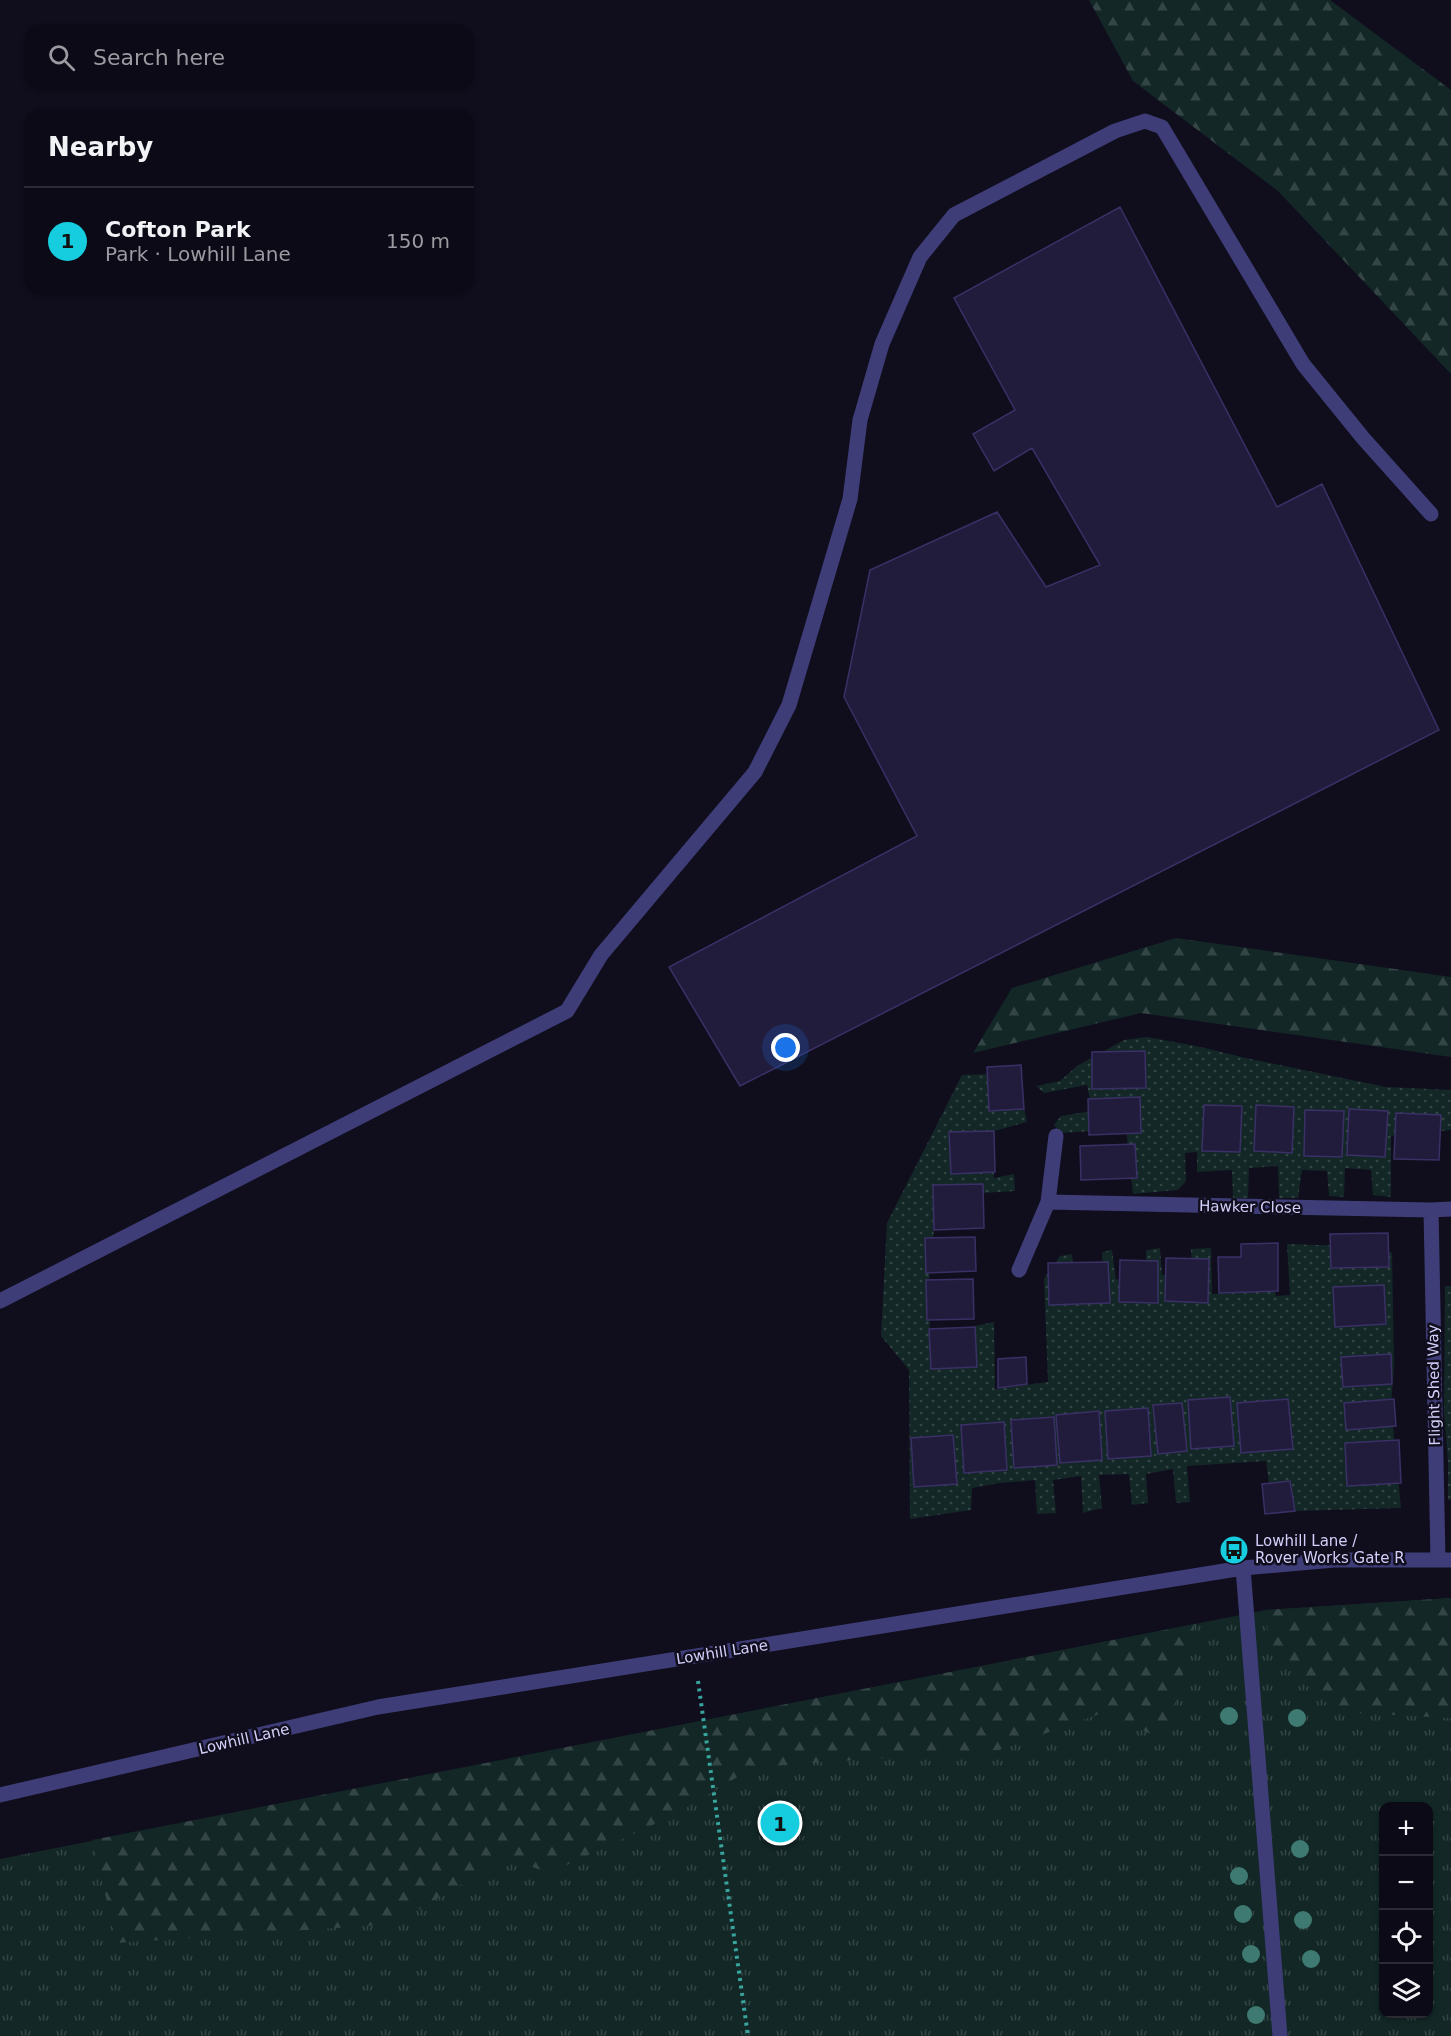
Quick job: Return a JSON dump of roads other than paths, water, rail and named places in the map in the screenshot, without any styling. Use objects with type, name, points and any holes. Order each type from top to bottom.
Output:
[{"type":"street","points":[[0,1301],[567,1011],[601,955],[755,772],[789,705],[850,499],[860,420],[882,344],[920,257],[954,215],[1115,131],[1145,122],[1162,127],[1302,364],[1363,438],[1431,514]]},
{"type":"street","points":[[1019,1270],[1048,1202],[1056,1136]]},
{"type":"street","name":"Hawker Close","points":[[1048,1202],[1451,1209]]},
{"type":"street","name":"Flight Shed Way","points":[[1431,1210],[1444,1560]]},
{"type":"street","name":"Lowhill Lane","points":[[0,1795],[378,1707],[1243,1568],[1334,1560],[1444,1560]]},
{"type":"street","points":[[1243,1568],[1280,2036]]},
{"type":"place","name":"Lowhill Lane / Rover Works Gate R","points":[[1234,1550]]},
{"type":"place","name":"Cofton Park","points":[[780,1823]]}]
